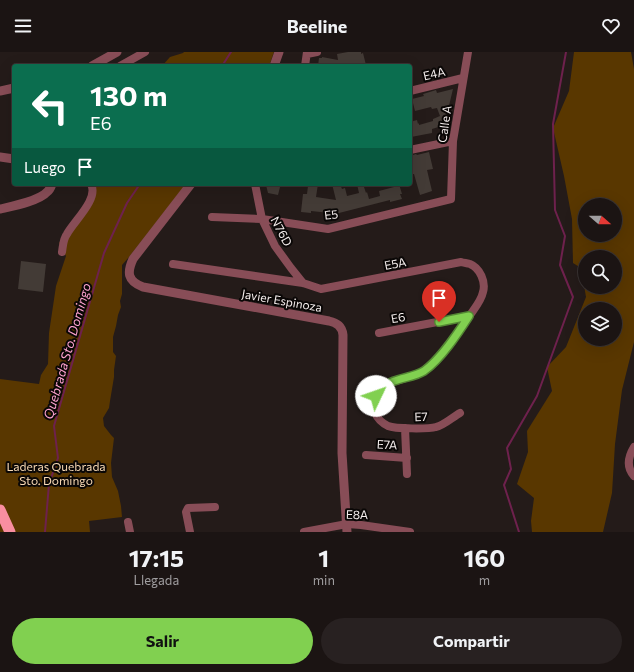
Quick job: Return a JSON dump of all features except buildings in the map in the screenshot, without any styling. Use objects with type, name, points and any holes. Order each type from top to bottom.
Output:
[{"type":"highway","points":[[0,510],[10,532]]},
{"type":"street","points":[[96,64],[117,52]]},
{"type":"street","points":[[124,64],[145,52]]},
{"type":"street","points":[[275,64],[279,52]]},
{"type":"street","points":[[305,64],[307,53],[317,52]]},
{"type":"street","name":"Calle A","points":[[451,199],[453,141],[468,52]]},
{"type":"street","name":"E4A","points":[[412,91],[463,78]]},
{"type":"street","points":[[0,91],[12,88]]},
{"type":"street","points":[[412,150],[453,141]]},
{"type":"street","points":[[0,157],[12,159]]},
{"type":"street","points":[[0,209],[42,197],[48,192],[51,186]]},
{"type":"street","points":[[62,252],[66,234],[89,203],[93,190],[92,186]]},
{"type":"street","name":"Javier Espinoza","points":[[189,186],[133,258],[129,271],[130,277],[133,282],[143,287],[329,321],[341,327],[343,335],[342,453],[347,528]]},
{"type":"street","name":"N76D","points":[[255,186],[262,219],[275,246],[290,268],[303,283]]},
{"type":"street","name":"E5","points":[[212,217],[262,219],[328,229],[451,199]]},
{"type":"street","name":"E5A","points":[[173,264],[303,283],[321,289],[461,262],[470,264],[476,268],[481,274],[484,282],[483,292],[479,303],[469,316]]},
{"type":"street","name":"E6","points":[[379,332],[469,316]]},
{"type":"street","name":"E7","points":[[460,413],[436,427],[406,428],[389,426],[381,421],[376,416],[374,406],[376,396],[382,388],[395,380],[422,372],[432,365],[453,340],[469,316]]},
{"type":"street","points":[[406,428],[408,474]]},
{"type":"street","points":[[632,474],[629,465],[629,455],[634,447]]},
{"type":"street","name":"E7A","points":[[366,455],[407,458]]},
{"type":"street","points":[[190,532],[186,512],[188,508],[215,507]]},
{"type":"street","points":[[128,522],[130,532]]},
{"type":"street","name":"E8A","points":[[304,532],[347,528],[361,525],[409,532]]},
{"type":"green space","points":[[274,52],[270,64],[164,64],[170,57],[183,53]]},
{"type":"green space","points":[[574,52],[631,52],[634,69],[634,342],[622,390],[615,444],[612,493],[603,532],[532,532],[531,521],[534,498],[517,484],[528,452],[527,431],[552,391],[547,367],[566,347],[578,317],[578,346],[622,346],[622,302],[584,302],[585,294],[622,294],[622,250],[578,250],[578,266],[573,263],[572,219],[553,128],[569,91]]},
{"type":"green space","name":"Laderas Quebrada Sto. Domingo","points":[[92,186],[184,186],[122,265],[121,307],[113,337],[113,352],[116,356],[114,377],[109,408],[103,418],[104,426],[114,438],[111,463],[112,477],[118,491],[122,517],[89,521],[90,532],[0,532],[0,379],[39,384],[41,375],[48,364],[49,333],[56,286],[66,256],[59,243],[88,205]]},
{"type":"waterway","name":"Quebrada Sto. Domingo","points":[[223,64],[231,52]]},
{"type":"waterway","points":[[519,532],[504,485],[511,469],[507,448],[537,396],[573,297],[560,265],[565,236],[555,210],[553,124],[566,52]]},
{"type":"waterway","name":"Quebrada Sto. Domingo","points":[[45,532],[49,484],[58,458],[54,426],[104,253],[127,203],[139,186]]},
{"type":"route","points":[[376,396],[382,388],[395,380],[410,377],[422,372],[432,365],[453,340],[469,316],[439,322]]}]
